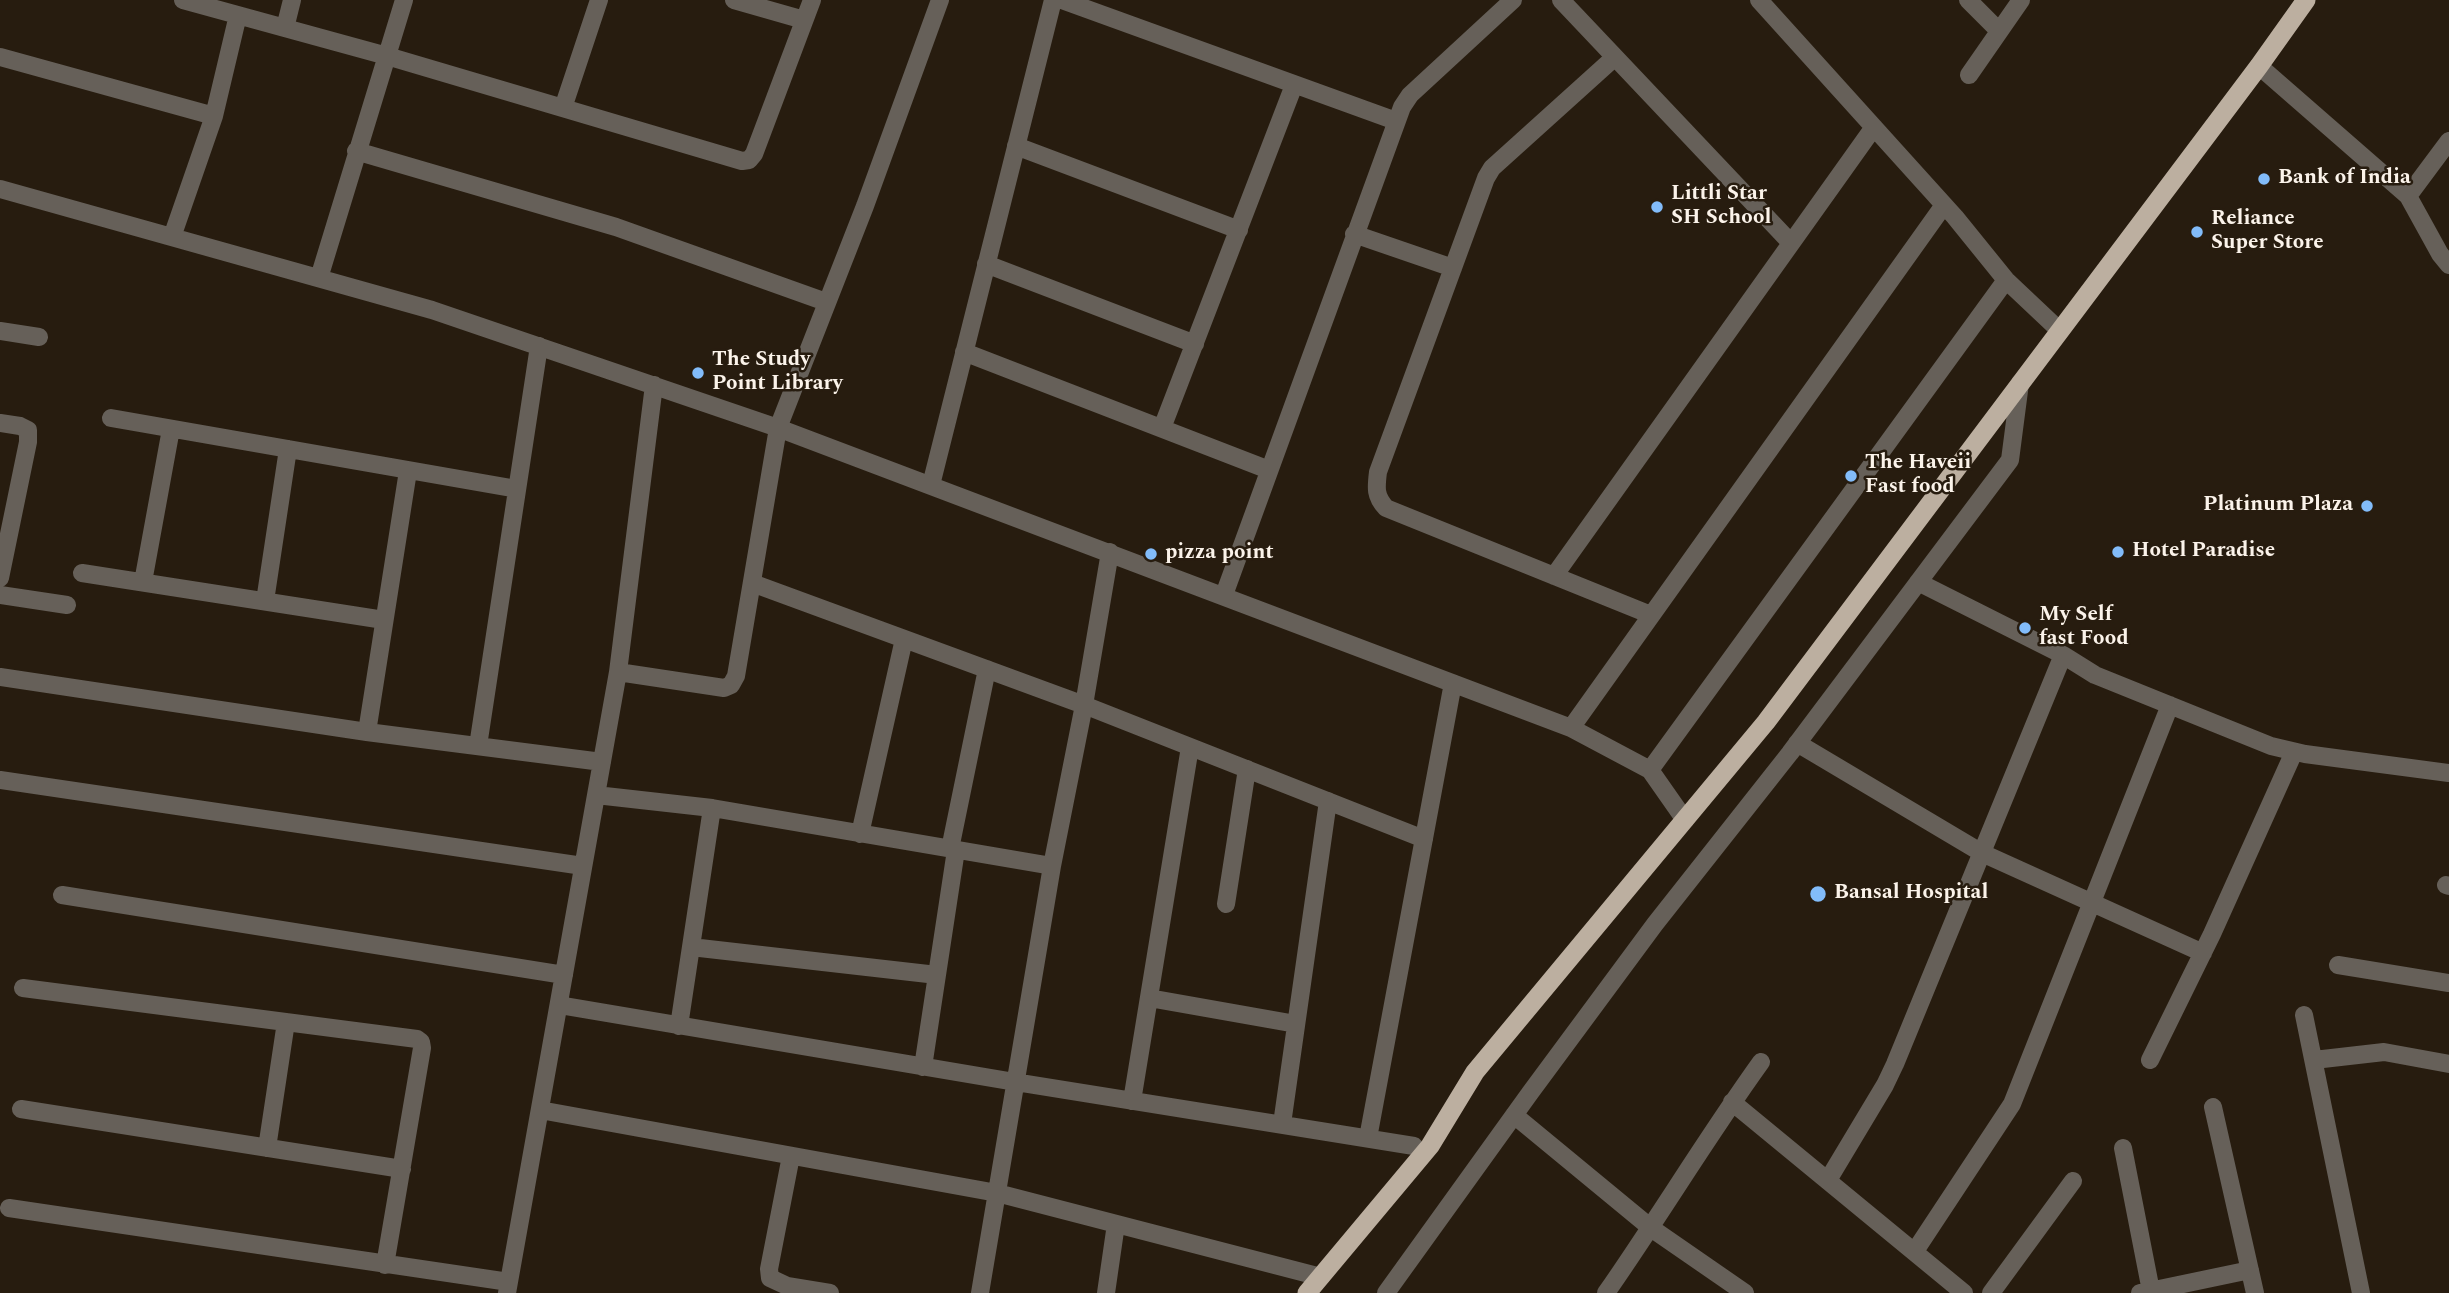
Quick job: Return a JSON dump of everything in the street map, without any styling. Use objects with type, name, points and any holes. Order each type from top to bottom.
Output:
[{"type":"highway","points":[[1307,1293],[1430,1146],[1475,1072],[1766,722],[2259,66],[2305,0]]},
{"type":"street","points":[[183,0],[387,56],[742,161],[750,160],[754,154],[812,0]]},
{"type":"street","points":[[285,28],[292,0]]},
{"type":"street","points":[[319,278],[404,0]]},
{"type":"street","points":[[564,108],[599,0]]},
{"type":"street","points":[[734,0],[804,20]]},
{"type":"street","points":[[618,672],[724,688],[731,685],[736,676],[778,428],[940,0]]},
{"type":"street","points":[[931,485],[1053,0]]},
{"type":"street","points":[[1224,596],[1396,121],[1410,95],[1513,0]]},
{"type":"street","points":[[1561,0],[1791,243]]},
{"type":"street","points":[[1759,0],[1944,205],[2006,280],[2059,330]]},
{"type":"street","points":[[1968,0],[1999,31]]},
{"type":"street","points":[[1969,75],[2021,0]]},
{"type":"street","points":[[1069,1],[1396,121]]},
{"type":"street","points":[[172,237],[214,116],[238,15]]},
{"type":"street","points":[[0,57],[214,116]]},
{"type":"street","points":[[1615,57],[1492,168],[1486,178],[1378,472],[1376,486],[1378,499],[1386,508],[1651,615]]},
{"type":"street","points":[[2259,66],[2407,196],[2449,265]]},
{"type":"street","points":[[1162,428],[1294,85]]},
{"type":"street","points":[[1554,576],[1874,127]]},
{"type":"street","points":[[2407,196],[2449,141]]},
{"type":"street","points":[[1016,146],[1238,230]]},
{"type":"street","points":[[356,151],[616,227],[825,302]]},
{"type":"street","points":[[0,189],[432,310],[778,428],[1110,552],[1571,728],[1650,771],[1685,820]]},
{"type":"street","points":[[1571,728],[1944,205]]},
{"type":"street","points":[[1354,234],[1453,268]]},
{"type":"street","points":[[986,264],[1195,344]]},
{"type":"street","points":[[1650,771],[2006,280]]},
{"type":"street","points":[[0,331],[39,337]]},
{"type":"street","points":[[478,746],[539,346]]},
{"type":"street","points":[[964,352],[1269,470]]},
{"type":"street","points":[[1386,1293],[1655,924],[1797,743],[2010,460],[2020,383]]},
{"type":"street","points":[[9,1208],[385,1265],[508,1287],[618,672],[653,385]]},
{"type":"street","points":[[111,418],[517,489]]},
{"type":"street","points":[[0,423],[28,430],[28,442],[6,514],[0,578]]},
{"type":"street","points":[[143,582],[171,429]]},
{"type":"street","points":[[265,601],[288,449]]},
{"type":"street","points":[[367,732],[408,471]]},
{"type":"street","points":[[981,1293],[1052,866],[1084,705],[1110,552]]},
{"type":"street","points":[[82,573],[384,620]]},
{"type":"street","points":[[1918,582],[2063,655],[2095,675],[2271,746],[2294,752],[2449,773]]},
{"type":"street","points":[[752,583],[1084,705],[1424,839]]},
{"type":"street","points":[[0,595],[67,605]]},
{"type":"street","points":[[860,834],[904,639]]},
{"type":"street","points":[[1828,1180],[1885,1085],[2063,655]]},
{"type":"street","points":[[923,1067],[953,849],[988,669]]},
{"type":"street","points":[[0,677],[367,732],[602,762]]},
{"type":"street","points":[[1368,1138],[1453,683]]},
{"type":"street","points":[[1915,1251],[2012,1104],[2170,705]]},
{"type":"street","points":[[1797,743],[1982,853],[2203,953]]},
{"type":"street","points":[[1132,1101],[1190,747]]},
{"type":"street","points":[[2150,1060],[2203,953],[2294,752]]},
{"type":"street","points":[[1226,904],[1247,769]]},
{"type":"street","points":[[0,780],[583,866]]},
{"type":"street","points":[[596,794],[712,808],[1052,866]]},
{"type":"street","points":[[1282,1124],[1328,801]]},
{"type":"street","points":[[679,1026],[712,808]]},
{"type":"street","points":[[62,895],[564,975]]},
{"type":"street","points":[[691,947],[937,975]]},
{"type":"street","points":[[2338,965],[2449,983]]},
{"type":"street","points":[[23,988],[417,1039],[421,1042],[385,1265]]},
{"type":"street","points":[[1149,998],[1296,1024]]},
{"type":"street","points":[[559,1005],[1415,1146]]},
{"type":"street","points":[[2304,1015],[2361,1293]]},
{"type":"street","points":[[267,1148],[286,1022]]},
{"type":"street","points":[[2314,1060],[2384,1052],[2449,1064]]},
{"type":"street","points":[[1606,1293],[1761,1062]]},
{"type":"street","points":[[1732,1102],[1964,1293]]},
{"type":"street","points":[[2213,1107],[2255,1293]]},
{"type":"street","points":[[21,1109],[401,1169]]},
{"type":"street","points":[[540,1110],[997,1193],[1321,1277]]},
{"type":"street","points":[[1514,1115],[1651,1228],[1745,1293]]},
{"type":"street","points":[[2123,1148],[2145,1292],[2250,1270]]},
{"type":"street","points":[[791,1156],[769,1269],[770,1278],[787,1286],[830,1293]]},
{"type":"street","points":[[1991,1293],[2073,1181]]},
{"type":"street","points":[[1106,1293],[1116,1224]]},
{"type":"place","name":"Bank of India","points":[[2264,179]]},
{"type":"place","name":"Littli Star SH School","points":[[1657,207]]},
{"type":"place","name":"Reliance Super Store","points":[[2197,232]]},
{"type":"place","name":"The Study Point Library","points":[[698,373]]},
{"type":"place","name":"The Haveii Fast food","points":[[1851,476]]},
{"type":"place","name":"Platinum Plaza","points":[[2367,506]]},
{"type":"place","name":"Hotel Paradise","points":[[2118,552]]},
{"type":"place","name":"pizza point","points":[[1151,554]]},
{"type":"place","name":"My Self fast Food","points":[[2025,628]]},
{"type":"place","name":"Bansal Hospital","points":[[1818,894]]}]
